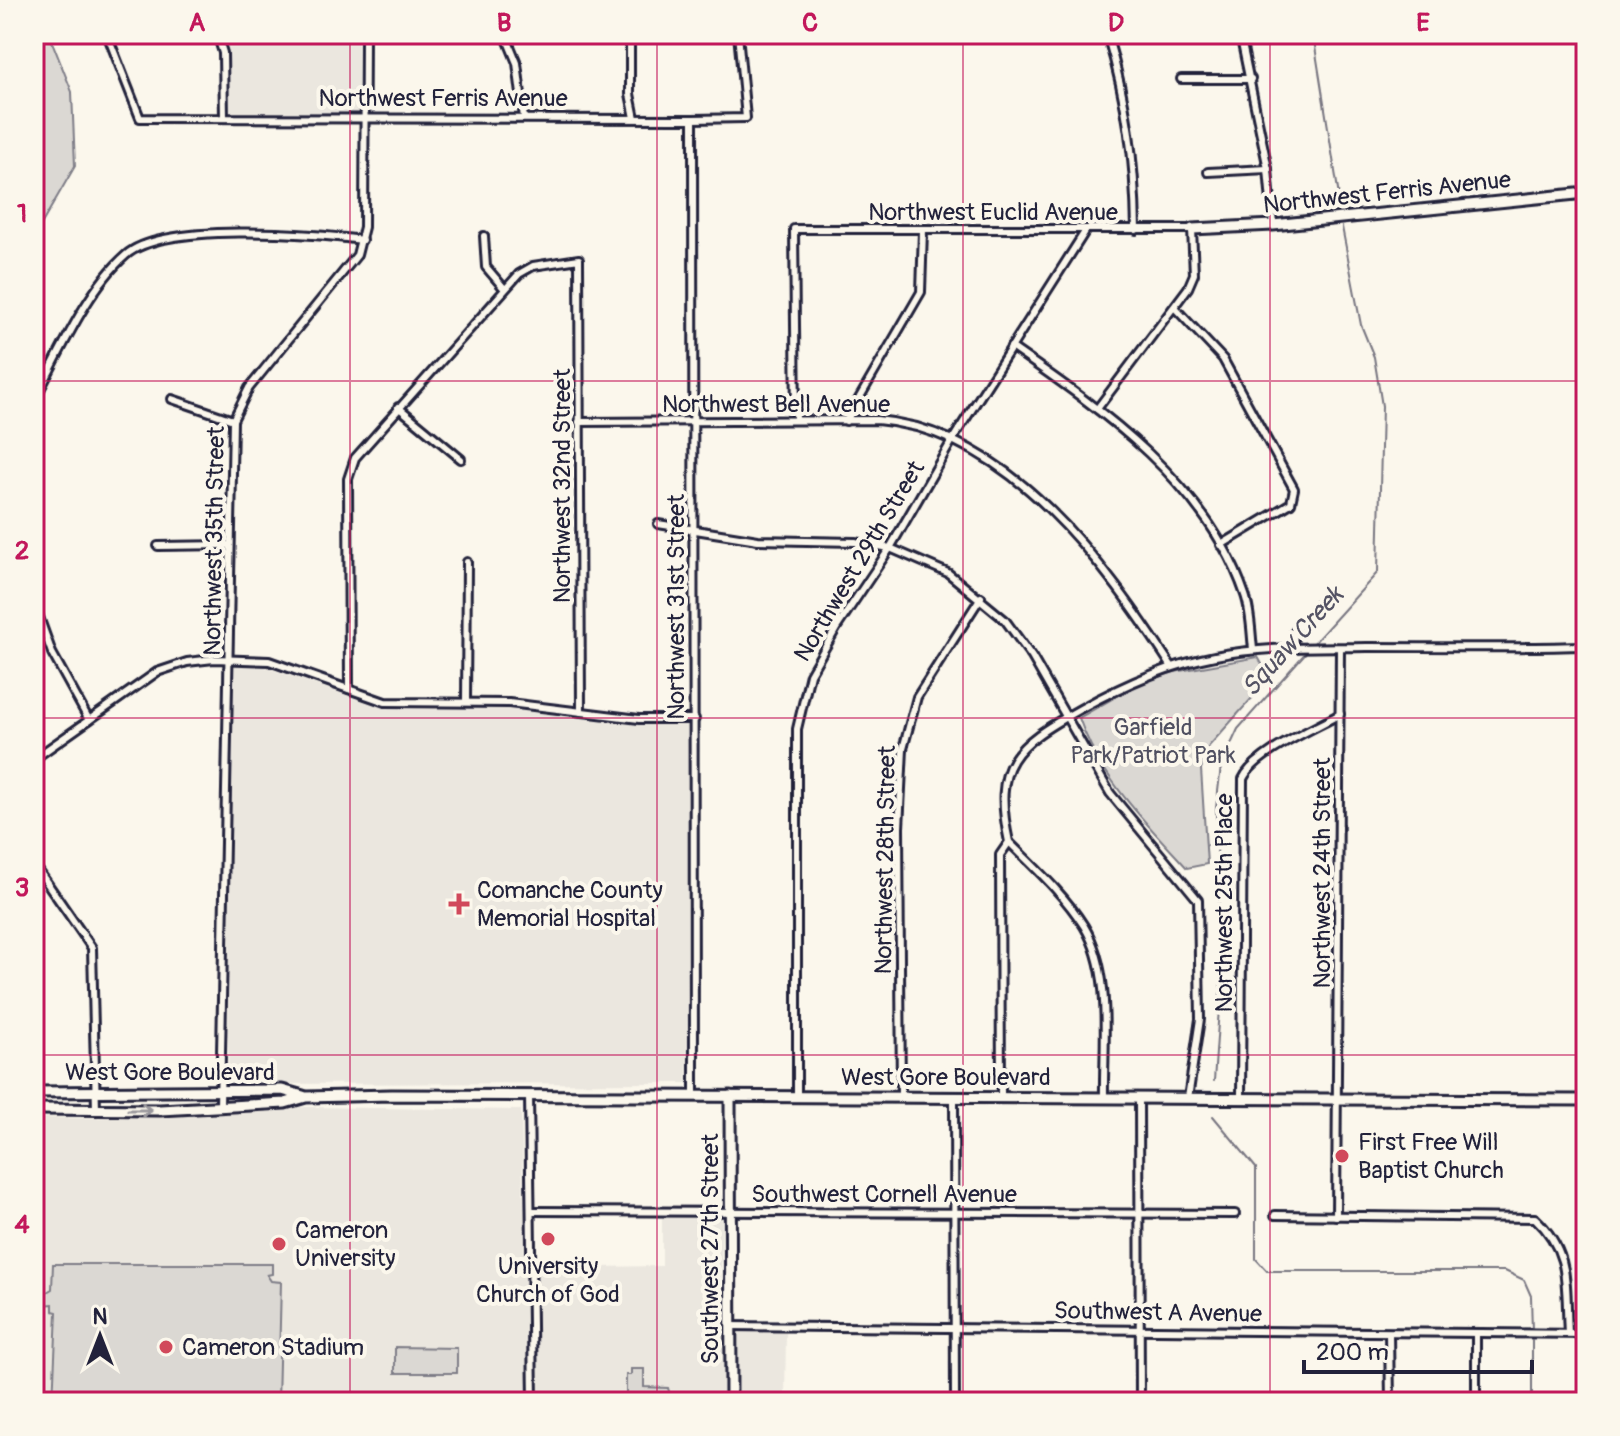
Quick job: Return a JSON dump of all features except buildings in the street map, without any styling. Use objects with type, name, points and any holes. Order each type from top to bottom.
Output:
[{"type":"main road","name":"Northwest Ferris Avenue","points":[[1192,229],[1273,225],[1586,193]]},
{"type":"main road","name":"West Gore Boulevard","points":[[34,1092],[282,1090],[306,1097]]},
{"type":"main road","name":"West Gore Boulevard","points":[[34,1109],[220,1106],[285,1103],[306,1097],[529,1095],[1586,1100]]},
{"type":"main road","name":"Southwest 27th Street","points":[[730,1096],[731,1402]]},
{"type":"street","name":"Northwest Ferris Avenue","points":[[107,34],[140,118],[693,119],[746,118],[738,34]]},
{"type":"street","points":[[217,34],[223,53],[224,118]]},
{"type":"street","name":"Northwest 35th Street","points":[[220,1106],[233,420],[249,388],[347,271],[362,240],[365,34]]},
{"type":"street","points":[[505,34],[517,63],[524,118]]},
{"type":"street","points":[[630,34],[630,94],[635,118]]},
{"type":"street","points":[[1107,34],[1128,110],[1135,159],[1136,230]]},
{"type":"street","points":[[1240,34],[1268,169],[1273,225]]},
{"type":"street","points":[[1181,79],[1251,79]]},
{"type":"street","name":"Northwest 31st Street","points":[[693,119],[694,1096]]},
{"type":"street","points":[[1208,172],[1268,169]]},
{"type":"street","name":"Northwest Euclid Avenue","points":[[796,420],[794,229],[1192,229]]},
{"type":"street","points":[[1097,409],[1175,308],[1194,274],[1192,229]]},
{"type":"street","points":[[846,421],[921,292],[923,230]]},
{"type":"street","name":"Northwest 29th Street","points":[[797,1096],[797,729],[801,707],[817,662],[890,548],[953,439],[1086,230]]},
{"type":"street","points":[[34,401],[109,272],[128,252],[149,240],[191,234],[362,240]]},
{"type":"street","points":[[349,689],[348,479],[355,458],[503,287],[486,267],[484,236]]},
{"type":"street","name":"Northwest 32nd Street","points":[[503,287],[533,266],[579,259],[581,712]]},
{"type":"street","points":[[1175,308],[1223,359],[1294,489],[1291,503],[1221,545]]},
{"type":"street","points":[[1011,347],[1097,409],[1143,447],[1177,482],[1221,545],[1246,597],[1253,649]]},
{"type":"street","points":[[172,399],[233,420]]},
{"type":"street","points":[[398,407],[461,459]]},
{"type":"street","name":"Northwest Bell Avenue","points":[[579,422],[900,422],[953,439],[1050,509],[1088,547],[1128,599],[1172,667]]},
{"type":"street","points":[[658,524],[758,540],[855,542],[890,548],[948,573],[981,597],[1005,620],[1032,657],[1110,793],[1198,900],[1200,1019],[1188,1098]]},
{"type":"street","points":[[158,546],[230,545]]},
{"type":"street","points":[[466,702],[467,562]]},
{"type":"street","name":"Northwest 28th Street","points":[[901,1097],[899,828],[903,749],[917,697],[981,597]]},
{"type":"street","points":[[34,603],[52,653],[89,720]]},
{"type":"street","points":[[1296,647],[1294,633],[1320,603]]},
{"type":"street","points":[[1104,1098],[1102,993],[1097,957],[1084,926],[1053,886],[1009,842],[1002,811],[1002,785],[1009,764],[1032,739],[1120,687],[1172,667],[1253,649],[1586,646]]},
{"type":"street","name":"Northwest 24th Street","points":[[1336,1216],[1340,648]]},
{"type":"street","points":[[34,759],[157,672],[187,662],[229,659],[269,661],[385,702],[509,703],[639,719],[695,719]]},
{"type":"street","name":"Northwest 25th Place","points":[[1241,1098],[1243,779],[1248,768],[1270,753],[1340,714]]},
{"type":"street","points":[[1001,1097],[1000,855],[1009,842]]},
{"type":"street","points":[[34,864],[92,948],[96,1110]]},
{"type":"street","points":[[529,1095],[533,1402]]},
{"type":"street","points":[[954,1097],[955,1402]]},
{"type":"street","points":[[1139,1098],[1140,1402]]},
{"type":"street","name":"Southwest Cornell Avenue","points":[[532,1211],[1235,1214]]},
{"type":"street","points":[[1275,1215],[1535,1218],[1550,1232],[1562,1251],[1568,1333]]},
{"type":"street","name":"Southwest A Avenue","points":[[730,1326],[1586,1334]]},
{"type":"street","points":[[1389,1333],[1390,1402]]},
{"type":"street","points":[[1476,1333],[1476,1402]]},
{"type":"shaded area","points":[[222,34],[358,34],[359,113],[234,115],[228,107],[229,56]]},
{"type":"shaded area","name":"Comanche County Memorial Hospital","points":[[232,664],[265,667],[377,706],[487,706],[637,725],[690,724],[687,1083],[228,1084]]},
{"type":"shaded area","name":"Cameron University","points":[[306,1107],[521,1110],[525,1268],[662,1266],[662,1217],[722,1217],[721,1330],[786,1331],[785,1402],[34,1402],[34,1118],[115,1118]]},
{"type":"green space","points":[[34,34],[49,34],[72,92],[75,166],[34,237]]},
{"type":"green space","name":"Garfield Park/Patriot Park","points":[[1258,657],[1270,678],[1209,746],[1201,769],[1207,864],[1187,868],[1111,779],[1079,718],[1140,683],[1174,672]]},
{"type":"green space","name":"Cameron Stadium","points":[[53,1264],[272,1264],[272,1274],[267,1275],[271,1281],[281,1282],[278,1402],[53,1402],[57,1312],[53,1311],[53,1304],[43,1305],[38,1297],[52,1289]]},
{"type":"green space","points":[[395,1347],[457,1348],[457,1373],[395,1373]]},
{"type":"green space","points":[[631,1369],[644,1369],[644,1387],[668,1388],[670,1395],[684,1395],[686,1402],[616,1402],[616,1395],[626,1395],[626,1375],[631,1375]]},
{"type":"waterway","name":"Squaw Creek","points":[[1313,34],[1341,209]]},
{"type":"waterway","name":"Squaw Creek","points":[[1313,644],[1378,572],[1382,406],[1374,357],[1361,325],[1342,227]]},
{"type":"waterway","name":"Squaw Creek","points":[[1214,1081],[1221,979],[1216,808],[1221,766],[1238,729],[1309,649]]},
{"type":"waterway","name":"Squaw Creek","points":[[1213,1116],[1256,1168],[1256,1259],[1267,1271],[1505,1271],[1524,1280],[1531,1296],[1532,1331]]},
{"type":"waterway","name":"Squaw Creek","points":[[1532,1338],[1532,1402]]},
{"type":"place","name":"Comanche County Memorial Hospital","points":[[459,904]]},
{"type":"place","name":"First Free Will Baptist Church","points":[[1342,1156]]},
{"type":"place","name":"University Church of God","points":[[548,1239]]},
{"type":"place","name":"Cameron University","points":[[279,1244]]},
{"type":"place","name":"Cameron Stadium","points":[[166,1347]]}]
